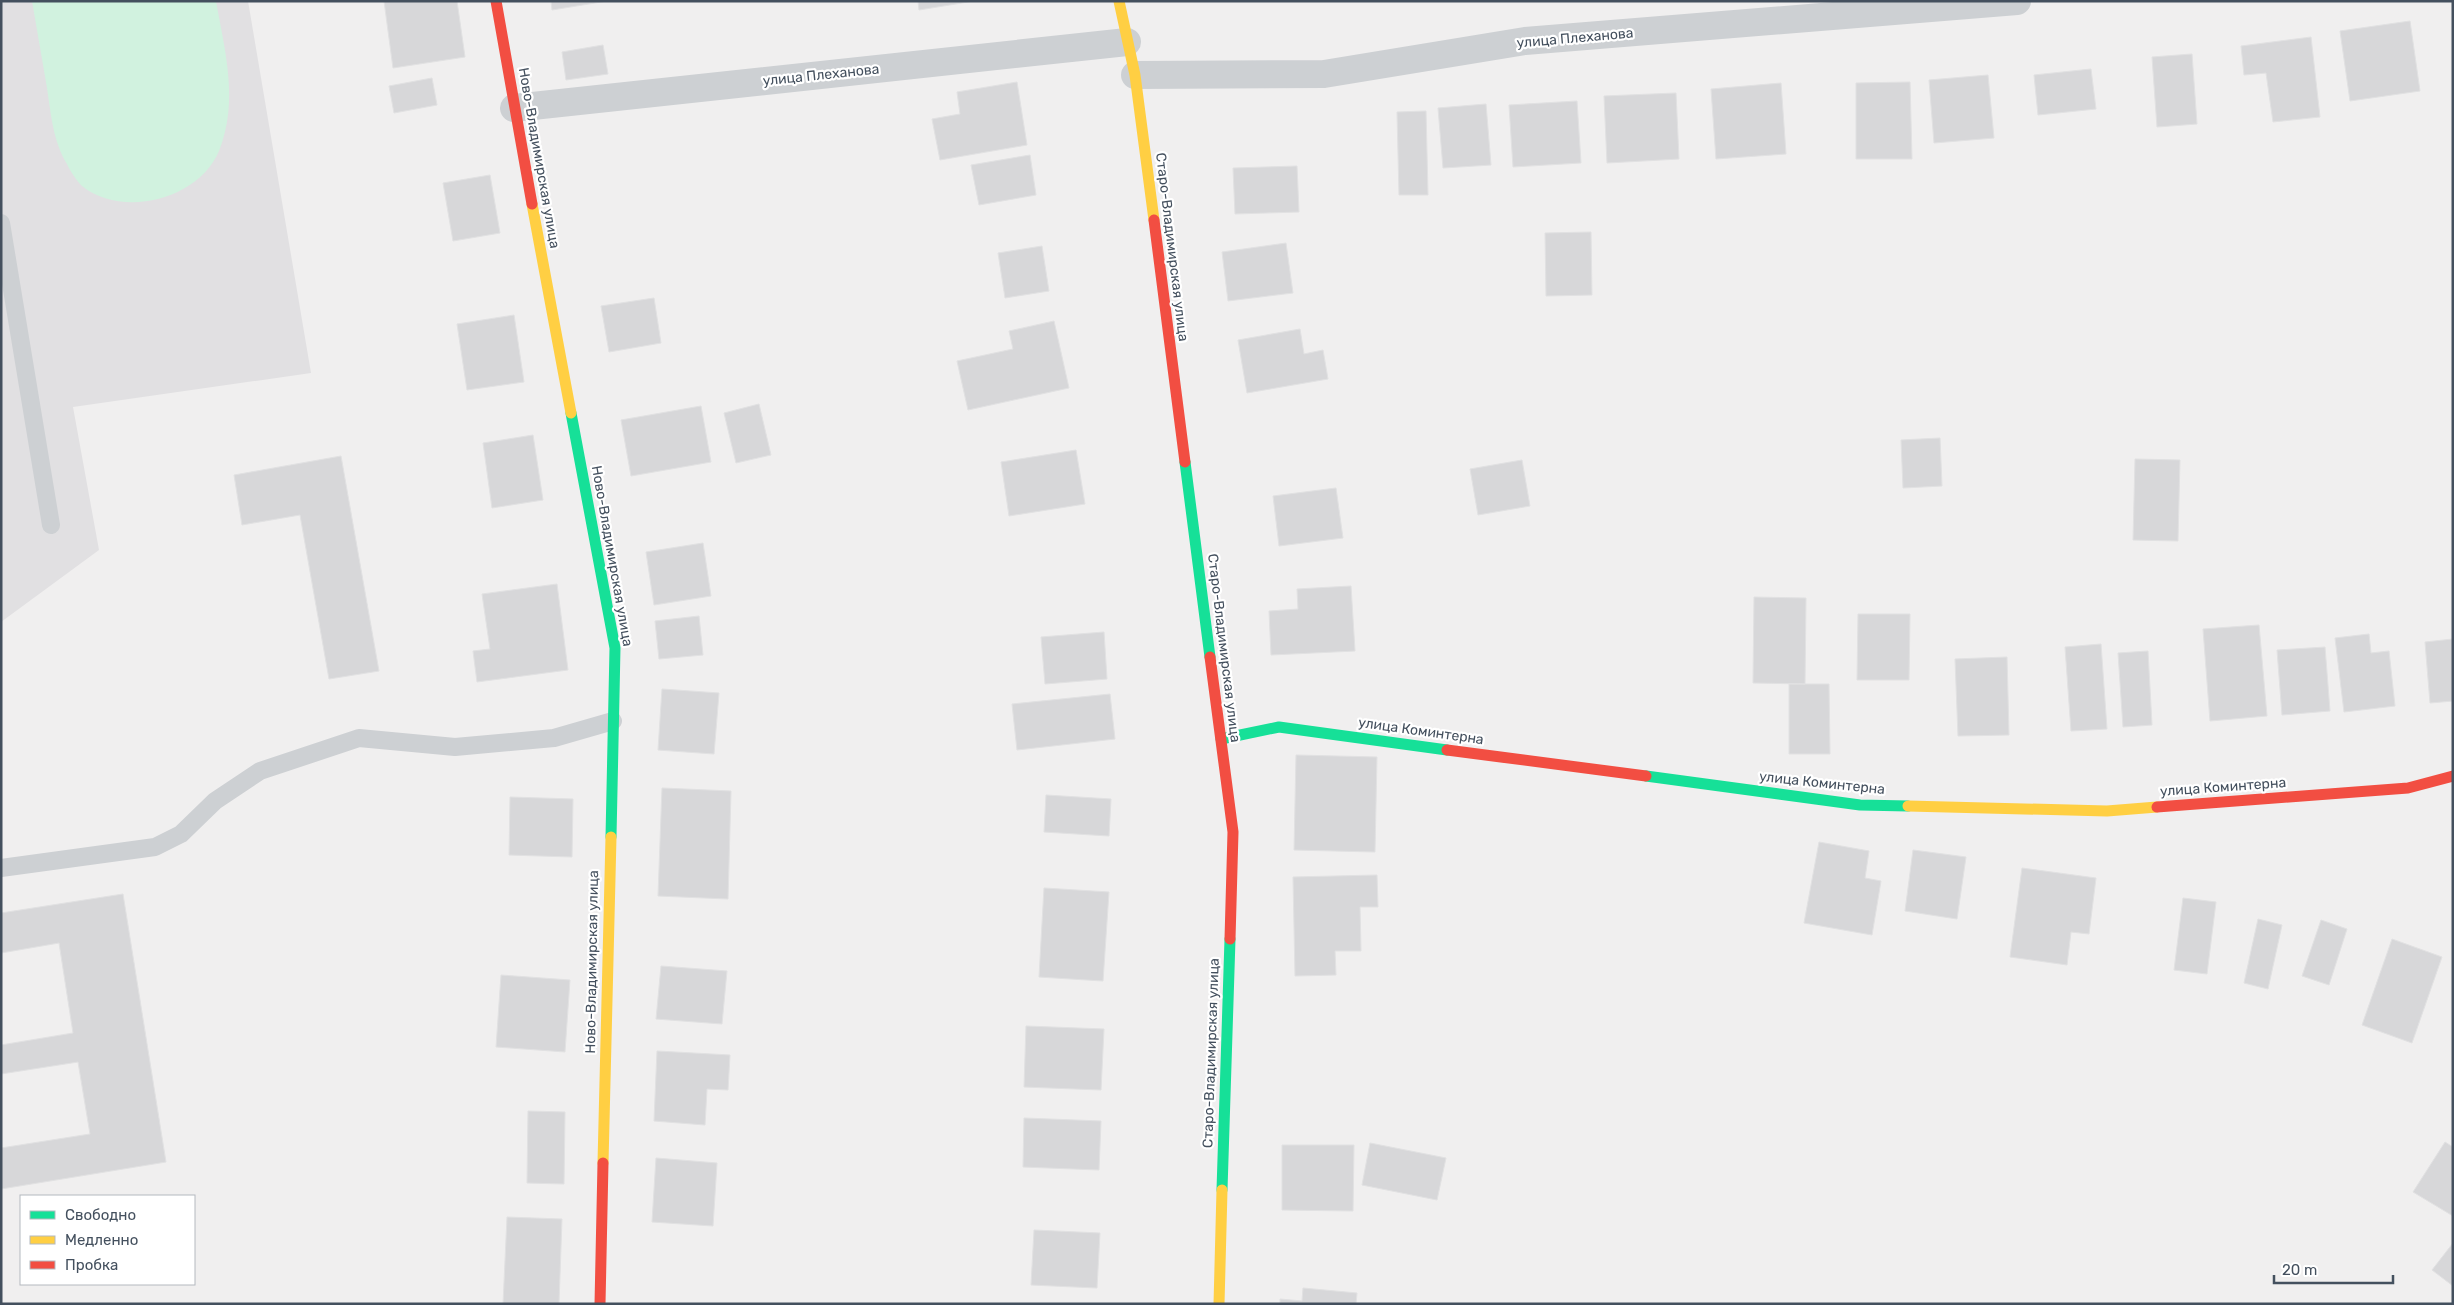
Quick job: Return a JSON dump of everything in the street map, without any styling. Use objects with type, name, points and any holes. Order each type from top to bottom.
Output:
[{"type":"street","name":"Ново-Владимирская улица","points":[[496,1],[514,108],[615,648],[600,1304]]},
{"type":"street","name":"Старо-Владимирская улица","points":[[1119,1],[1135,75],[1233,832],[1219,1304]]},
{"type":"street","name":"улица Плеханова","points":[[1135,75],[1324,74],[1525,41],[1991,5],[2017,1]]},
{"type":"street","name":"улица Плеханова","points":[[514,108],[1127,42]]},
{"type":"street","name":"улица Коминтерна","points":[[1221,739],[1279,727],[1860,805],[2107,811],[2408,788],[2453,776]]},
{"type":"lane","points":[[1,222],[51,525]]},
{"type":"lane","points":[[1,868],[155,847],[181,834],[215,801],[260,771],[359,738],[456,747],[554,738],[613,721]]},
{"type":"shaded area","points":[[1,1],[248,1],[311,373],[73,407],[99,550],[1,622]]},
{"type":"green space","points":[[32,1],[216,1],[226,58],[229,95],[225,132],[219,151],[209,168],[195,181],[178,192],[158,199],[138,202],[118,201],[99,196],[82,186],[68,167],[56,137]]},
{"type":"building","points":[[384,1],[457,1],[465,57],[393,68]]},
{"type":"building","points":[[551,1],[607,1],[552,10]]},
{"type":"building","points":[[918,1],[974,1],[919,10]]},
{"type":"building","points":[[2410,21],[2420,91],[2350,101],[2340,31]]},
{"type":"building","points":[[2311,37],[2320,117],[2273,122],[2266,73],[2244,75],[2241,46]]},
{"type":"building","points":[[603,45],[608,74],[566,80],[562,52]]},
{"type":"building","points":[[2192,54],[2197,124],[2157,127],[2152,57]]},
{"type":"building","points":[[2091,69],[2096,109],[2038,115],[2034,75]]},
{"type":"building","points":[[1988,75],[1994,138],[1934,143],[1929,80]]},
{"type":"building","points":[[432,78],[437,105],[394,113],[389,86]]},
{"type":"building","points":[[1017,82],[1027,145],[940,160],[932,119],[960,114],[957,92]]},
{"type":"building","points":[[1910,82],[1912,159],[1856,159],[1856,83]]},
{"type":"building","points":[[1781,83],[1786,154],[1716,159],[1711,89]]},
{"type":"building","points":[[1676,93],[1679,159],[1607,163],[1604,96]]},
{"type":"building","points":[[1577,101],[1581,163],[1513,167],[1509,105]]},
{"type":"building","points":[[1486,104],[1491,165],[1443,168],[1438,108]]},
{"type":"building","points":[[1426,111],[1428,195],[1399,195],[1397,112]]},
{"type":"building","points":[[1030,155],[1036,195],[979,205],[971,165]]},
{"type":"building","points":[[1297,166],[1299,212],[1235,214],[1233,168]]},
{"type":"building","points":[[490,175],[500,233],[453,241],[443,183]]},
{"type":"building","points":[[1591,232],[1592,295],[1546,296],[1545,233]]},
{"type":"building","points":[[1286,243],[1293,293],[1228,301],[1222,252]]},
{"type":"building","points":[[1042,246],[1049,291],[1005,298],[998,253]]},
{"type":"building","points":[[654,298],[661,343],[609,352],[601,306]]},
{"type":"building","points":[[514,315],[524,382],[467,390],[457,324]]},
{"type":"building","points":[[1054,321],[1069,388],[968,410],[957,361],[1013,349],[1009,331]]},
{"type":"building","points":[[1300,329],[1304,354],[1323,350],[1328,379],[1247,393],[1238,340]]},
{"type":"building","points":[[759,404],[771,455],[736,463],[724,413]]},
{"type":"building","points":[[701,406],[711,462],[631,476],[621,420]]},
{"type":"building","points":[[533,435],[543,500],[492,508],[483,443]]},
{"type":"building","points":[[1940,438],[1942,486],[1903,488],[1901,440]]},
{"type":"building","points":[[1076,450],[1085,504],[1009,516],[1001,462]]},
{"type":"building","points":[[341,456],[379,671],[329,679],[300,515],[242,525],[234,475]]},
{"type":"building","points":[[2135,459],[2180,460],[2178,541],[2133,540]]},
{"type":"building","points":[[1522,460],[1530,506],[1478,515],[1470,469]]},
{"type":"building","points":[[1336,488],[1343,538],[1279,546],[1273,496]]},
{"type":"building","points":[[703,543],[711,596],[654,605],[646,552]]},
{"type":"building","points":[[557,584],[568,670],[477,682],[473,651],[490,649],[482,594]]},
{"type":"building","points":[[1351,586],[1355,651],[1271,655],[1269,611],[1298,609],[1297,589]]},
{"type":"building","points":[[1754,597],[1806,598],[1805,684],[1753,683]]},
{"type":"building","points":[[1858,614],[1910,614],[1909,680],[1857,680]]},
{"type":"building","points":[[699,616],[703,655],[659,659],[655,621]]},
{"type":"building","points":[[2259,625],[2267,716],[2210,721],[2203,629]]},
{"type":"building","points":[[1104,632],[1107,679],[1045,684],[1041,637]]},
{"type":"building","points":[[2369,634],[2371,653],[2389,651],[2395,706],[2344,712],[2335,638]]},
{"type":"building","points":[[2453,639],[2453,701],[2430,703],[2425,642]]},
{"type":"building","points":[[2101,644],[2107,729],[2071,731],[2065,647]]},
{"type":"building","points":[[2325,647],[2330,711],[2282,715],[2277,650]]},
{"type":"building","points":[[2148,651],[2152,725],[2123,727],[2118,653]]},
{"type":"building","points":[[2007,657],[2009,735],[1958,736],[1955,659]]},
{"type":"building","points":[[1789,684],[1829,684],[1830,754],[1789,754]]},
{"type":"building","points":[[662,689],[719,693],[714,754],[658,750]]},
{"type":"building","points":[[1110,694],[1115,739],[1017,750],[1012,704]]},
{"type":"building","points":[[1296,755],[1377,757],[1375,852],[1294,850]]},
{"type":"building","points":[[662,788],[731,791],[728,899],[658,896]]},
{"type":"building","points":[[1046,795],[1111,799],[1109,836],[1044,832]]},
{"type":"building","points":[[510,797],[573,799],[572,857],[509,855]]},
{"type":"building","points":[[1819,842],[1869,851],[1865,878],[1881,881],[1872,935],[1804,923]]},
{"type":"building","points":[[1913,850],[1966,857],[1957,919],[1905,911]]},
{"type":"building","points":[[2022,868],[2096,878],[2089,934],[2071,932],[2067,965],[2010,957]]},
{"type":"building","points":[[1377,875],[1378,907],[1360,907],[1361,951],[1335,951],[1336,975],[1295,976],[1293,877]]},
{"type":"building","points":[[1044,888],[1109,892],[1103,981],[1039,977]]},
{"type":"building","points":[[123,894],[166,1162],[1,1189],[1,1148],[90,1134],[78,1062],[1,1074],[1,1045],[73,1033],[59,943],[1,953],[1,913]]},
{"type":"building","points":[[2183,898],[2216,902],[2207,974],[2174,970]]},
{"type":"building","points":[[2258,919],[2282,925],[2268,989],[2244,983]]},
{"type":"building","points":[[2321,920],[2347,929],[2329,985],[2302,976]]},
{"type":"building","points":[[2392,939],[2442,957],[2412,1043],[2362,1025]]},
{"type":"building","points":[[661,966],[727,971],[722,1024],[656,1019]]},
{"type":"building","points":[[501,975],[570,980],[565,1052],[496,1047]]},
{"type":"building","points":[[1026,1026],[1104,1029],[1101,1090],[1024,1087]]},
{"type":"building","points":[[657,1051],[730,1055],[728,1090],[707,1089],[705,1125],[654,1121]]},
{"type":"building","points":[[528,1111],[565,1112],[564,1184],[527,1183]]},
{"type":"building","points":[[1024,1118],[1101,1121],[1099,1170],[1023,1167]]},
{"type":"building","points":[[2445,1142],[2453,1147],[2453,1216],[2413,1192]]},
{"type":"building","points":[[1370,1143],[1446,1158],[1437,1200],[1362,1185]]},
{"type":"building","points":[[1282,1145],[1354,1145],[1353,1211],[1282,1210]]},
{"type":"building","points":[[656,1158],[717,1163],[713,1226],[652,1222]]},
{"type":"building","points":[[507,1217],[562,1219],[559,1304],[503,1304]]},
{"type":"building","points":[[1034,1230],[1100,1233],[1097,1288],[1031,1285]]},
{"type":"building","points":[[2453,1243],[2453,1286],[2432,1270]]},
{"type":"building","points":[[1303,1288],[1357,1293],[1356,1304],[1280,1304],[1280,1299],[1302,1301]]},
{"type":"traffic: fast","points":[[571,413],[615,648],[611,837]]},
{"type":"traffic: fast","points":[[1185,462],[1210,657]]},
{"type":"traffic: fast","points":[[1221,739],[1279,727],[1447,750]]},
{"type":"traffic: fast","points":[[1646,776],[1860,805],[1908,806]]},
{"type":"traffic: fast","points":[[1222,1190],[1230,939]]},
{"type":"traffic: slow","points":[[1119,1],[1135,75],[1154,220]]},
{"type":"traffic: slow","points":[[532,204],[571,413]]},
{"type":"traffic: slow","points":[[1908,806],[2107,811],[2157,807]]},
{"type":"traffic: slow","points":[[603,1163],[611,837]]},
{"type":"traffic: slow","points":[[1219,1304],[1222,1190]]},
{"type":"traffic: jam","points":[[496,1],[532,204]]},
{"type":"traffic: jam","points":[[1154,220],[1185,462]]},
{"type":"traffic: jam","points":[[1210,657],[1233,832],[1230,939]]},
{"type":"traffic: jam","points":[[1447,750],[1646,776]]},
{"type":"traffic: jam","points":[[2157,807],[2408,788],[2453,776]]},
{"type":"traffic: jam","points":[[600,1304],[603,1163]]}]
